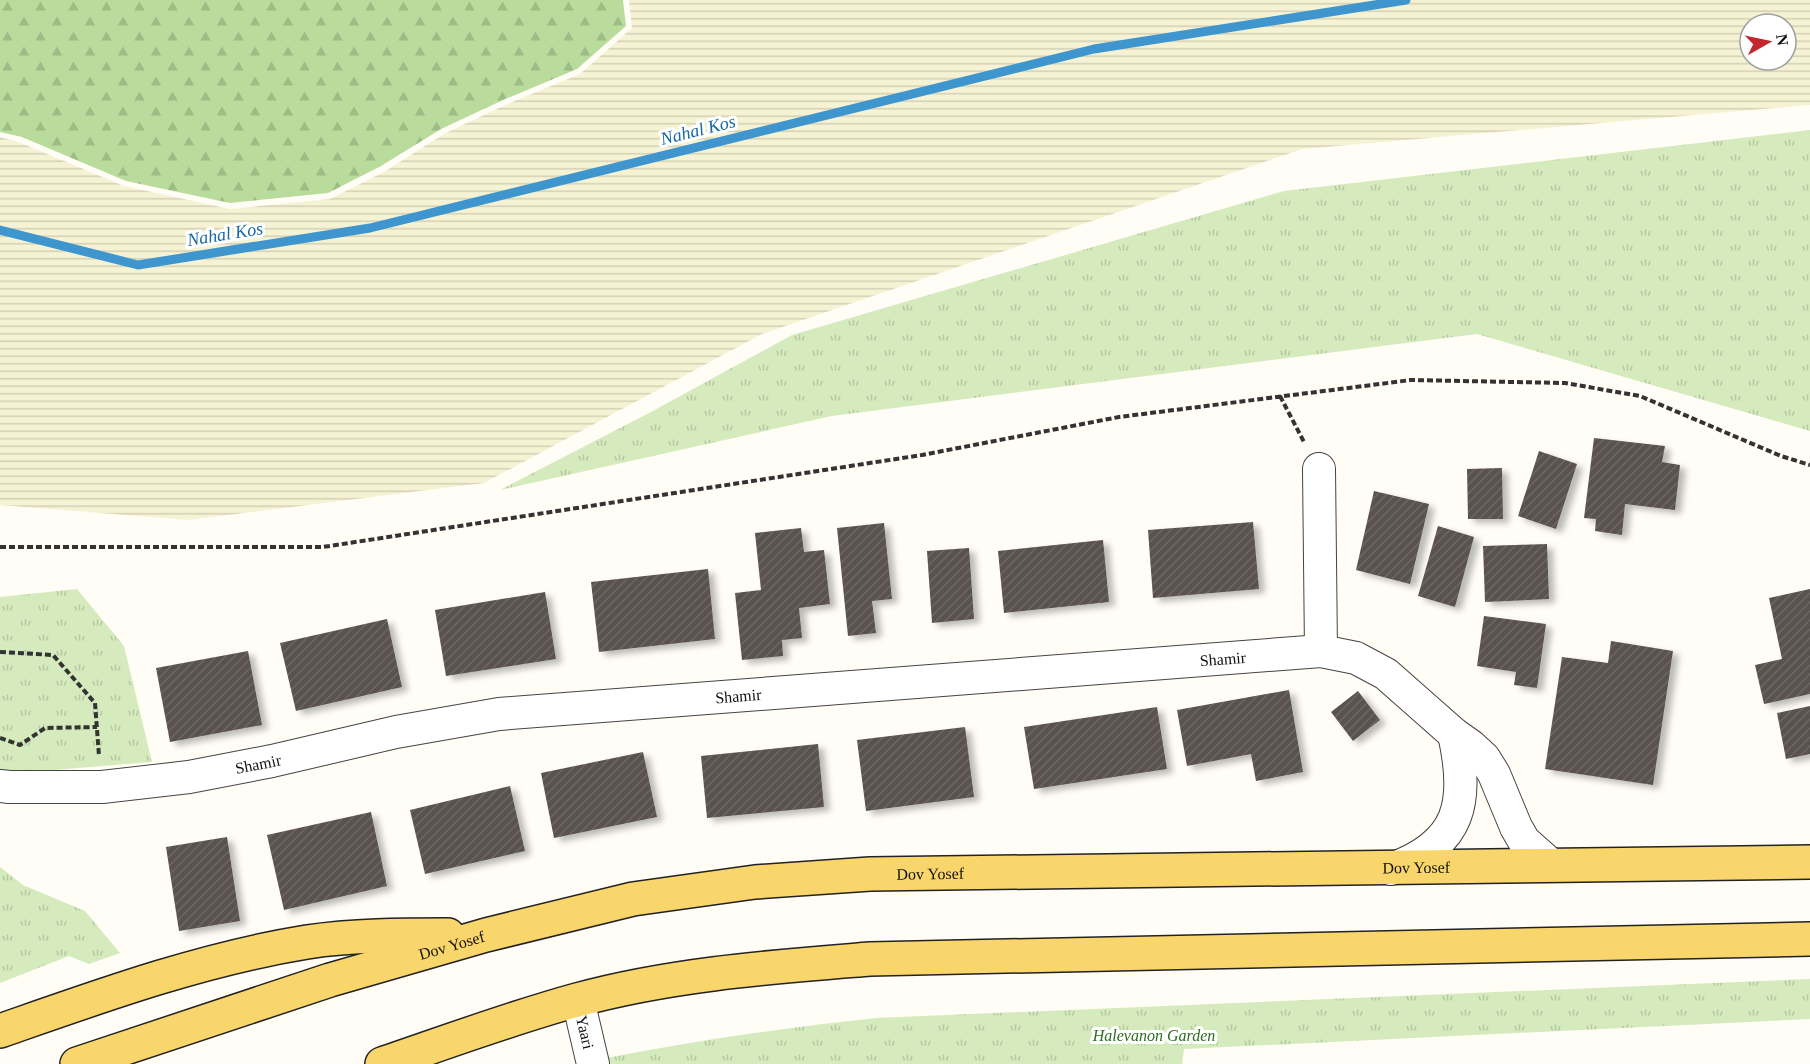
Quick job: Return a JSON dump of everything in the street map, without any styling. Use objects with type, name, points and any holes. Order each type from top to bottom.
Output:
[{"type":"main road","name":"Dov Yosef","points":[[77,1064],[238,1009],[486,935],[633,899],[755,882],[870,874],[1810,862]]},
{"type":"main road","points":[[0,1031],[89,1000],[200,966],[307,942],[391,934],[486,935]]},
{"type":"main road","points":[[382,1064],[578,999],[680,979],[766,968],[870,959],[1810,939]]},
{"type":"street","points":[[1319,469],[1321,651]]},
{"type":"street","name":"Shamir","points":[[0,786],[102,787],[189,777],[272,761],[396,732],[499,714],[1321,651],[1356,658],[1386,674],[1484,758],[1516,827],[1530,847],[1551,865]]},
{"type":"street","points":[[1391,869],[1408,863],[1434,847],[1454,818],[1459,807],[1461,773],[1454,734]]},
{"type":"street","name":"Yaari","points":[[578,999],[593,1064]]},
{"type":"path","points":[[0,547],[323,548],[922,455],[1119,417],[1411,380],[1565,383],[1640,396],[1781,456],[1810,465]]},
{"type":"path","points":[[1280,396],[1319,469]]},
{"type":"path","points":[[0,652],[53,655],[95,703],[97,727],[45,728],[20,745],[0,738]]},
{"type":"shaded area","points":[[629,0],[1810,0],[1810,105],[1302,149],[762,334],[484,483],[188,520],[0,505],[0,137],[21,143],[124,186],[230,209],[330,199],[384,172],[444,134],[505,105],[580,74],[632,28]]},
{"type":"green space","points":[[0,0],[623,0],[626,26],[577,69],[441,129],[381,166],[328,193],[230,203],[126,181],[22,137],[0,132]]},
{"type":"green space","points":[[1810,130],[1810,431],[1477,334],[832,416],[500,490],[651,412],[792,335],[1284,191]]},
{"type":"green space","points":[[77,589],[124,646],[152,762],[42,771],[0,770],[0,597]]},
{"type":"green space","points":[[0,867],[23,885],[85,911],[120,953],[89,964],[69,956],[0,983]]},
{"type":"green space","name":"Halevanon Garden","points":[[1810,979],[1810,1019],[1184,1049],[1182,1064],[578,1064],[726,1037],[876,1018]]},
{"type":"building","points":[[1594,438],[1665,446],[1662,462],[1680,465],[1675,510],[1625,504],[1622,535],[1595,531],[1596,519],[1584,518]]},
{"type":"building","points":[[1539,451],[1577,464],[1556,529],[1518,516]]},
{"type":"building","points":[[1502,468],[1503,519],[1468,519],[1467,469]]},
{"type":"building","points":[[1374,491],[1429,504],[1410,584],[1356,570]]},
{"type":"building","points":[[1253,522],[1259,589],[1153,598],[1148,530]]},
{"type":"building","points":[[884,523],[892,599],[872,601],[876,633],[848,636],[837,528]]},
{"type":"building","points":[[1438,526],[1474,537],[1455,607],[1418,596]]},
{"type":"building","points":[[801,528],[804,552],[824,550],[830,604],[799,608],[802,638],[782,640],[783,656],[742,660],[735,593],[761,590],[755,533]]},
{"type":"building","points":[[1103,540],[1109,602],[1004,613],[998,551]]},
{"type":"building","points":[[1547,544],[1549,599],[1485,602],[1483,546]]},
{"type":"building","points":[[969,548],[974,619],[932,623],[927,551]]},
{"type":"building","points":[[708,569],[715,639],[599,652],[591,582]]},
{"type":"building","points":[[1810,589],[1810,694],[1764,704],[1755,665],[1782,659],[1769,598]]},
{"type":"building","points":[[545,592],[556,659],[446,676],[435,610]]},
{"type":"building","points":[[1484,616],[1546,624],[1537,688],[1514,685],[1516,672],[1477,666]]},
{"type":"building","points":[[387,619],[402,687],[296,711],[280,643]]},
{"type":"building","points":[[1611,641],[1673,651],[1653,785],[1545,769],[1562,657],[1608,663]]},
{"type":"building","points":[[248,651],[262,725],[170,742],[156,668]]},
{"type":"building","points":[[1289,690],[1303,772],[1256,781],[1251,754],[1187,766],[1177,710]]},
{"type":"building","points":[[1358,691],[1380,720],[1353,741],[1331,712]]},
{"type":"building","points":[[1810,706],[1810,754],[1786,759],[1777,713]]},
{"type":"building","points":[[1157,707],[1167,769],[1034,789],[1024,727]]},
{"type":"building","points":[[965,727],[974,797],[866,811],[857,740]]},
{"type":"building","points":[[818,744],[824,807],[707,818],[701,756]]},
{"type":"building","points":[[643,752],[657,817],[554,838],[541,773]]},
{"type":"building","points":[[510,786],[525,851],[425,874],[410,810]]},
{"type":"building","points":[[371,812],[387,886],[284,910],[267,835]]},
{"type":"building","points":[[227,837],[240,921],[179,931],[166,847]]},
{"type":"waterway","name":"Nahal Kos","points":[[0,230],[138,265],[370,228],[1094,49],[1406,0]]}]
